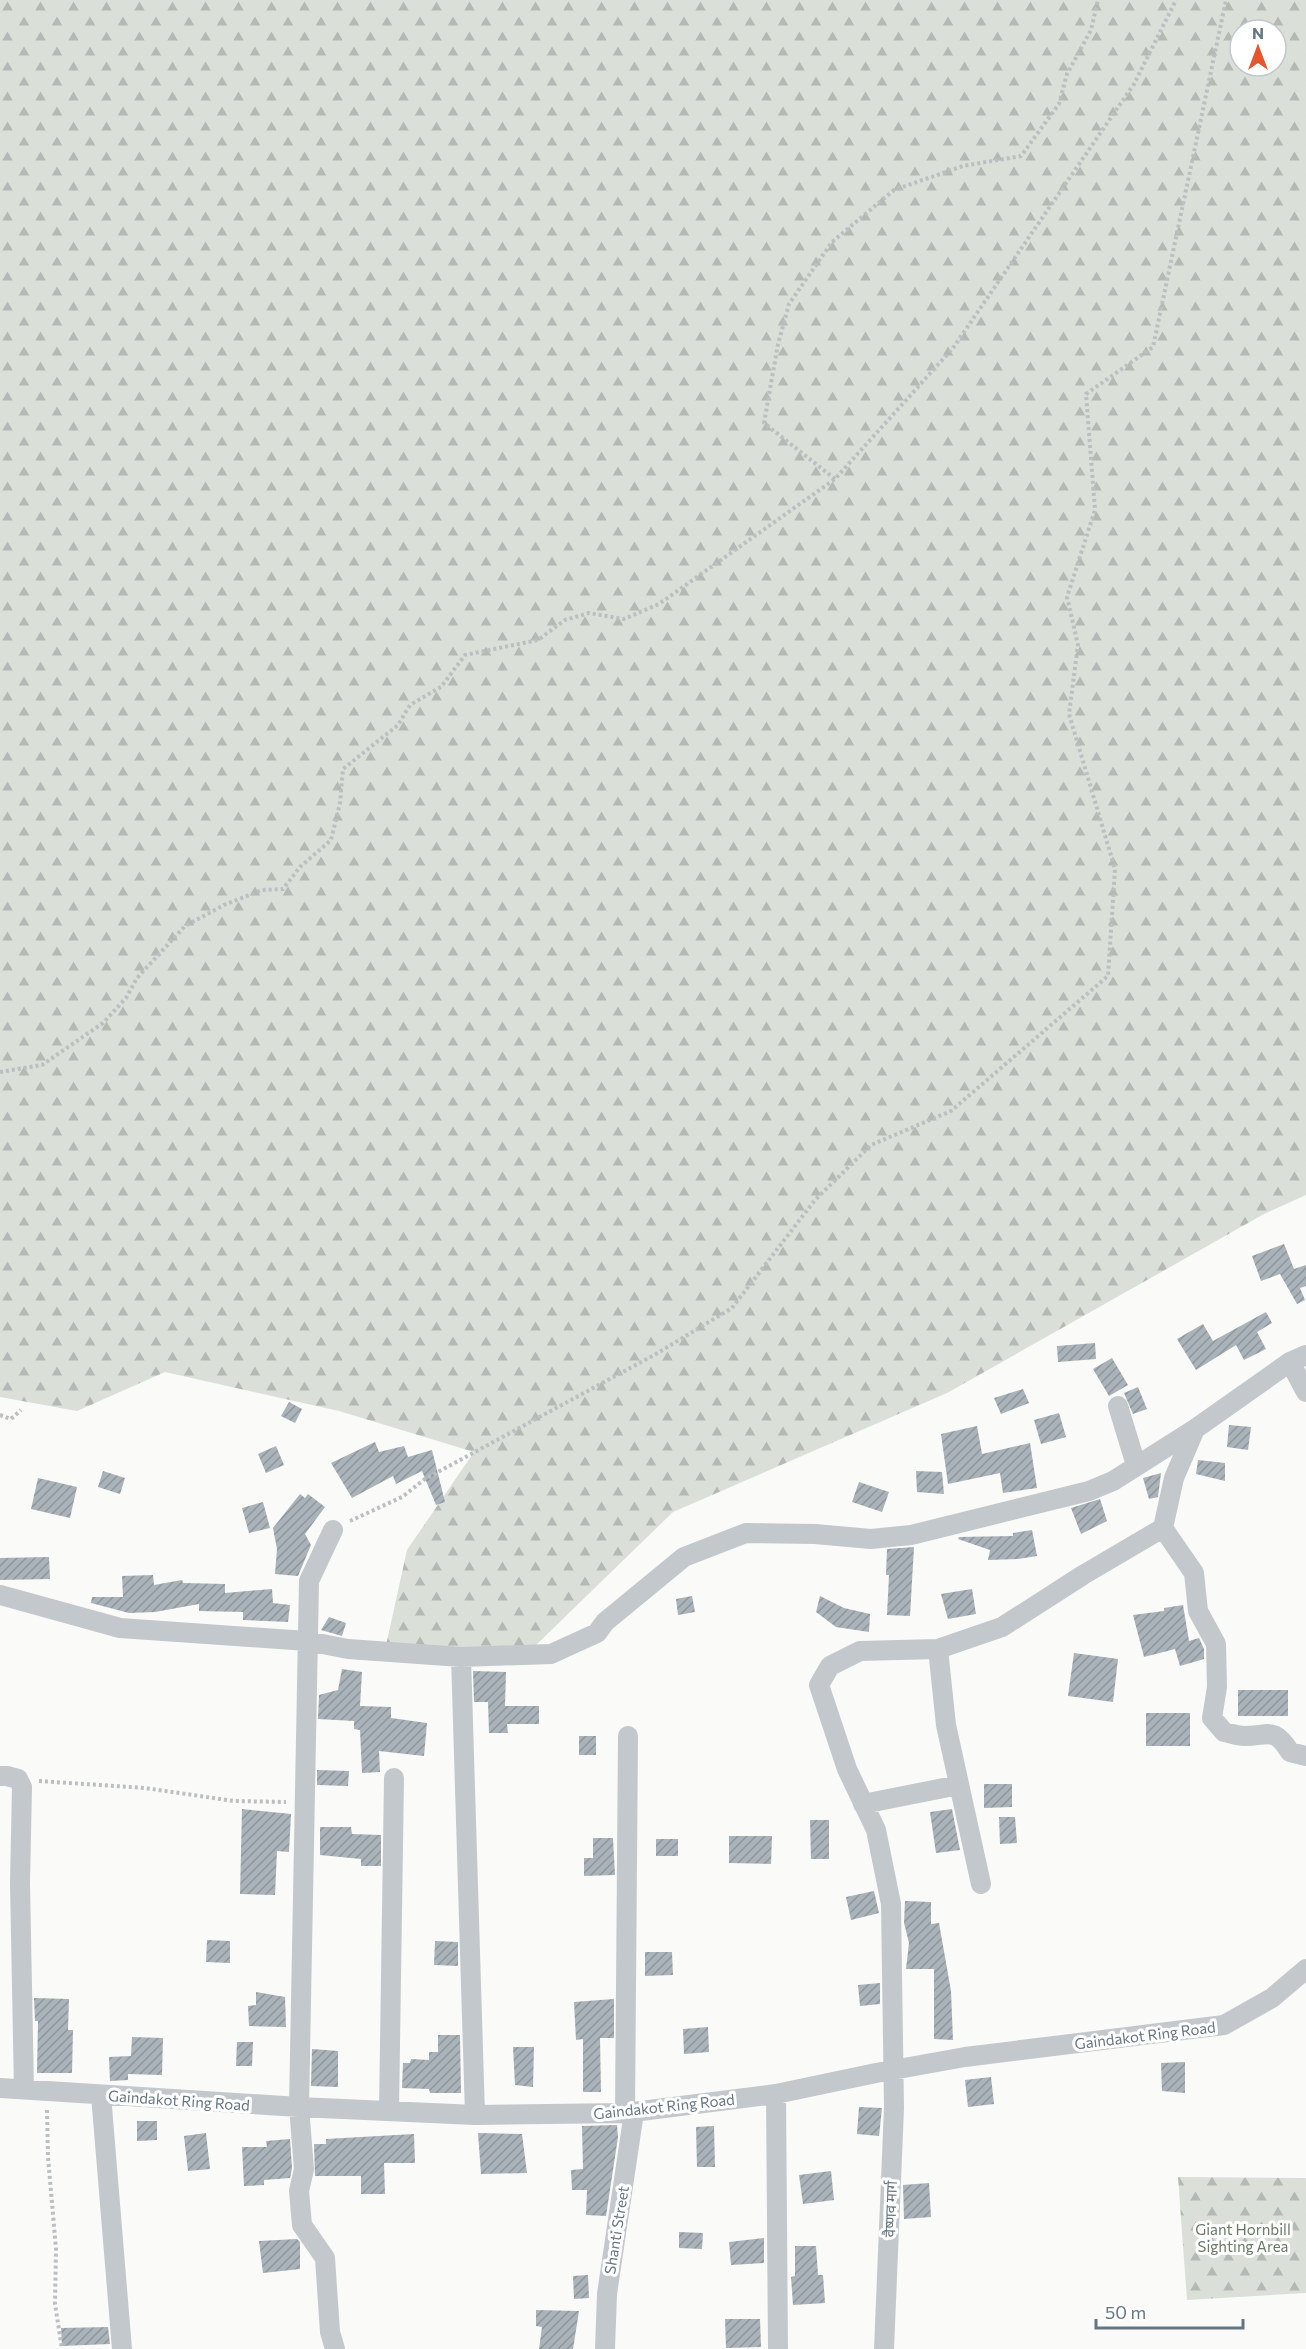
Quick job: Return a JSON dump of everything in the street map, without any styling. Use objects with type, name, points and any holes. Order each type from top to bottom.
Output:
[{"type":"street","points":[[0,1595],[120,1628],[306,1641],[348,1649],[461,1657],[551,1654],[597,1633],[605,1622],[684,1557],[746,1533],[815,1534],[871,1539],[912,1535],[1089,1491],[1113,1481],[1195,1429],[1298,1358],[1306,1392]]},
{"type":"street","points":[[1118,1406],[1136,1465]]},
{"type":"street","points":[[1195,1429],[1174,1478],[1163,1528],[1194,1573],[1198,1611],[1216,1644],[1217,1687],[1212,1718],[1224,1732],[1243,1736],[1268,1732],[1281,1738],[1290,1752],[1306,1755]]},
{"type":"street","points":[[981,1884],[946,1725],[938,1649],[1002,1627],[1083,1575],[1163,1528]]},
{"type":"street","points":[[333,1530],[309,1581],[306,1641],[299,2107],[304,2169],[299,2191],[302,2225],[325,2258],[330,2332],[335,2349]]},
{"type":"street","name":"वैष्णव मार्ग","points":[[884,2349],[894,2108],[891,1904],[876,1830],[847,1769],[819,1685],[830,1666],[860,1651],[938,1649]]},
{"type":"street","points":[[461,1657],[475,2115]]},
{"type":"street","name":"Shanti Street","points":[[604,2349],[607,2294],[630,2112],[628,1736]]},
{"type":"street","points":[[9,1778],[22,1788],[20,1883],[24,2090]]},
{"type":"street","points":[[389,2111],[394,1778]]},
{"type":"street","points":[[863,1804],[959,1785]]},
{"type":"street","name":"Gaindakot Ring Road","points":[[0,2088],[299,2107],[475,2115],[630,2112],[776,2094],[965,2057],[1224,2025],[1272,1998],[1306,1970]]},
{"type":"street","points":[[776,2094],[778,2349]]},
{"type":"street","points":[[101,2095],[122,2349]]},
{"type":"path","points":[[835,479],[764,423],[778,344],[789,304],[832,242],[894,190],[963,166],[1022,156],[1059,104],[1067,74],[1091,30],[1098,0]]},
{"type":"path","points":[[0,1072],[42,1065],[103,1023],[126,998],[137,978],[185,926],[224,904],[261,890],[283,889],[300,867],[332,840],[340,803],[343,769],[398,725],[410,705],[441,687],[465,655],[538,640],[565,620],[589,613],[624,619],[659,604],[835,479],[953,348],[1134,84],[1176,0]]},
{"type":"path","points":[[333,1530],[402,1497],[425,1479],[656,1354],[732,1308],[815,1200],[871,1144],[951,1111],[1108,976],[1115,869],[1069,714],[1078,645],[1067,597],[1095,510],[1086,394],[1153,347],[1226,0]]},
{"type":"path","points":[[0,1415],[11,1419],[21,1410]]},
{"type":"path","points":[[9,1778],[145,1788],[234,1801],[304,1802]]},
{"type":"path","points":[[47,2091],[48,2157],[56,2249],[55,2304],[62,2349]]},
{"type":"green space","points":[[0,0],[1306,0],[1306,1195],[1264,1214],[947,1393],[673,1512],[535,1646],[385,1650],[407,1550],[474,1452],[339,1411],[165,1372],[77,1411],[0,1397]]},
{"type":"green space","name":"Giant Hornbill Sighting Area","points":[[1178,2177],[1306,2178],[1306,2293],[1187,2300]]},
{"type":"building","points":[[1284,1244],[1294,1269],[1306,1265],[1306,1286],[1300,1288],[1305,1300],[1297,1304],[1280,1274],[1261,1281],[1252,1256]]},
{"type":"building","points":[[1266,1312],[1272,1323],[1257,1332],[1266,1349],[1244,1360],[1236,1345],[1196,1370],[1177,1339],[1203,1324],[1213,1341]]},
{"type":"building","points":[[1095,1343],[1096,1359],[1058,1362],[1057,1346]]},
{"type":"building","points":[[1112,1358],[1128,1385],[1109,1396],[1093,1369]]},
{"type":"building","points":[[1138,1387],[1147,1409],[1133,1414],[1124,1393]]},
{"type":"building","points":[[1023,1389],[1029,1403],[1001,1414],[994,1398]]},
{"type":"building","points":[[289,1402],[302,1409],[295,1423],[281,1416]]},
{"type":"building","points":[[1059,1413],[1066,1437],[1041,1444],[1034,1420]]},
{"type":"building","points":[[1229,1425],[1251,1427],[1248,1450],[1227,1447]]},
{"type":"building","points":[[977,1426],[982,1454],[1030,1443],[1037,1488],[1003,1493],[1000,1473],[948,1484],[941,1434]]},
{"type":"building","points":[[375,1442],[379,1452],[404,1446],[408,1457],[432,1450],[445,1502],[436,1505],[422,1471],[396,1484],[393,1476],[352,1498],[331,1463]]},
{"type":"building","points":[[276,1446],[284,1465],[266,1473],[258,1454]]},
{"type":"building","points":[[1198,1460],[1225,1463],[1225,1481],[1196,1474]]},
{"type":"building","points":[[103,1471],[125,1478],[120,1494],[98,1487]]},
{"type":"building","points":[[916,1471],[942,1472],[944,1494],[917,1492]]},
{"type":"building","points":[[1161,1473],[1158,1497],[1149,1499],[1143,1478]]},
{"type":"building","points":[[38,1478],[77,1487],[70,1518],[31,1509]]},
{"type":"building","points":[[859,1482],[889,1492],[882,1512],[852,1502]]},
{"type":"building","points":[[300,1494],[305,1498],[308,1494],[325,1507],[305,1534],[311,1545],[298,1576],[275,1574],[277,1549],[273,1528]]},
{"type":"building","points":[[1100,1499],[1107,1521],[1081,1534],[1071,1508]]},
{"type":"building","points":[[263,1502],[270,1528],[249,1533],[242,1508]]},
{"type":"building","points":[[1032,1530],[1037,1556],[1018,1559],[988,1560],[990,1550],[958,1539],[959,1537],[1013,1536],[1013,1533]]},
{"type":"building","points":[[914,1547],[910,1616],[887,1615],[889,1575],[886,1575],[887,1549]]},
{"type":"building","points":[[49,1557],[50,1579],[0,1580],[0,1558]]},
{"type":"building","points":[[153,1575],[154,1585],[182,1580],[183,1583],[225,1584],[225,1593],[272,1589],[273,1603],[290,1605],[288,1622],[243,1620],[243,1612],[199,1611],[199,1604],[155,1612],[129,1613],[91,1603],[92,1597],[123,1597],[122,1576]]},
{"type":"building","points":[[972,1589],[976,1614],[948,1619],[941,1594]]},
{"type":"building","points":[[692,1596],[695,1612],[678,1615],[676,1599]]},
{"type":"building","points":[[820,1596],[844,1608],[870,1614],[869,1632],[836,1627],[816,1612]]},
{"type":"building","points":[[1183,1605],[1189,1641],[1199,1638],[1204,1649],[1204,1659],[1180,1666],[1175,1649],[1144,1657],[1133,1615],[1164,1611],[1164,1608]]},
{"type":"building","points":[[329,1617],[346,1623],[342,1636],[321,1630]]},
{"type":"building","points":[[1074,1653],[1118,1659],[1113,1702],[1068,1696]]},
{"type":"building","points":[[342,1669],[362,1672],[360,1706],[391,1707],[391,1718],[427,1723],[424,1756],[379,1751],[380,1772],[362,1773],[360,1730],[354,1729],[354,1721],[318,1719],[319,1695],[338,1690]]},
{"type":"building","points":[[473,1671],[506,1672],[505,1706],[539,1706],[539,1724],[507,1724],[508,1733],[489,1733],[488,1702],[474,1702]]},
{"type":"building","points":[[1238,1690],[1288,1690],[1288,1716],[1238,1716]]},
{"type":"building","points":[[1146,1713],[1190,1713],[1190,1746],[1146,1746]]},
{"type":"building","points":[[579,1736],[596,1736],[596,1755],[579,1755]]},
{"type":"building","points":[[317,1770],[349,1771],[348,1786],[317,1785]]},
{"type":"building","points":[[984,1784],[1012,1784],[1012,1807],[984,1808]]},
{"type":"building","points":[[242,1809],[291,1814],[289,1852],[277,1851],[275,1895],[240,1894]]},
{"type":"building","points":[[952,1809],[960,1850],[936,1853],[930,1812]]},
{"type":"building","points":[[999,1817],[1015,1817],[1017,1843],[1000,1844]]},
{"type":"building","points":[[810,1820],[829,1820],[829,1859],[811,1859]]},
{"type":"building","points":[[320,1827],[351,1827],[352,1834],[381,1835],[381,1866],[361,1866],[361,1859],[320,1855]]},
{"type":"building","points":[[729,1836],[772,1836],[771,1864],[729,1863]]},
{"type":"building","points":[[593,1838],[613,1838],[615,1875],[584,1876],[584,1858],[593,1858]]},
{"type":"building","points":[[656,1839],[678,1839],[678,1856],[656,1856]]},
{"type":"building","points":[[874,1891],[879,1913],[851,1920],[846,1897]]},
{"type":"building","points":[[905,1901],[931,1902],[931,1924],[939,1923],[951,1991],[953,2040],[934,2039],[934,1969],[906,1969],[909,1943],[904,1923]]},
{"type":"building","points":[[207,1940],[230,1941],[230,1963],[206,1962]]},
{"type":"building","points":[[435,1941],[458,1942],[458,1966],[434,1965]]},
{"type":"building","points":[[645,1952],[672,1952],[673,1975],[645,1976]]},
{"type":"building","points":[[880,1983],[880,2004],[860,2006],[858,1985]]},
{"type":"building","points":[[256,1992],[285,1997],[286,2027],[249,2026],[248,2006],[256,2005]]},
{"type":"building","points":[[34,1998],[69,1999],[68,2030],[73,2030],[72,2073],[37,2073],[38,2021],[35,2021]]},
{"type":"building","points":[[614,1999],[614,2038],[600,2038],[601,2092],[583,2092],[583,2039],[576,2040],[574,2002]]},
{"type":"building","points":[[708,2027],[709,2052],[684,2054],[683,2029]]},
{"type":"building","points":[[438,2035],[460,2035],[461,2093],[430,2093],[429,2089],[402,2088],[403,2063],[410,2063],[411,2059],[429,2060],[429,2052],[438,2052]]},
{"type":"building","points":[[132,2037],[163,2038],[162,2075],[128,2074],[128,2080],[110,2081],[109,2057],[131,2056]]},
{"type":"building","points":[[237,2042],[253,2042],[252,2066],[236,2066]]},
{"type":"building","points":[[513,2047],[534,2047],[533,2087],[515,2085]]},
{"type":"building","points":[[312,2049],[338,2051],[338,2087],[311,2086]]},
{"type":"building","points":[[1185,2062],[1185,2093],[1162,2091],[1161,2063]]},
{"type":"building","points":[[991,2077],[994,2104],[968,2107],[965,2080]]},
{"type":"building","points":[[859,2107],[882,2108],[879,2136],[857,2134]]},
{"type":"building","points":[[137,2121],[157,2121],[157,2140],[137,2141]]},
{"type":"building","points":[[617,2125],[618,2137],[606,2216],[586,2215],[587,2190],[572,2190],[571,2170],[583,2169],[582,2126]]},
{"type":"building","points":[[714,2126],[715,2167],[697,2167],[696,2127]]},
{"type":"building","points":[[206,2133],[210,2169],[188,2171],[184,2136]]},
{"type":"building","points":[[478,2133],[522,2134],[527,2173],[481,2174]]},
{"type":"building","points":[[414,2134],[415,2163],[384,2163],[385,2194],[361,2194],[361,2176],[315,2176],[314,2144],[326,2144],[326,2139]]},
{"type":"building","points":[[290,2139],[292,2168],[290,2178],[264,2180],[264,2185],[244,2186],[242,2147],[267,2147],[266,2141]]},
{"type":"building","points":[[831,2171],[834,2200],[803,2204],[799,2175]]},
{"type":"building","points":[[929,2183],[931,2217],[904,2219],[903,2185]]},
{"type":"building","points":[[679,2232],[703,2233],[702,2249],[679,2248]]},
{"type":"building","points":[[764,2238],[764,2263],[731,2265],[729,2242]]},
{"type":"building","points":[[297,2239],[300,2242],[300,2269],[263,2273],[259,2241]]},
{"type":"building","points":[[795,2246],[816,2246],[818,2275],[823,2275],[825,2303],[793,2305],[791,2277],[795,2276]]},
{"type":"building","points":[[588,2275],[589,2298],[574,2299],[573,2276]]},
{"type":"building","points":[[536,2310],[579,2311],[573,2349],[539,2349],[542,2327],[536,2326]]},
{"type":"building","points":[[725,2319],[760,2319],[761,2347],[726,2348]]},
{"type":"building","points":[[108,2327],[110,2344],[62,2346],[61,2328]]}]
